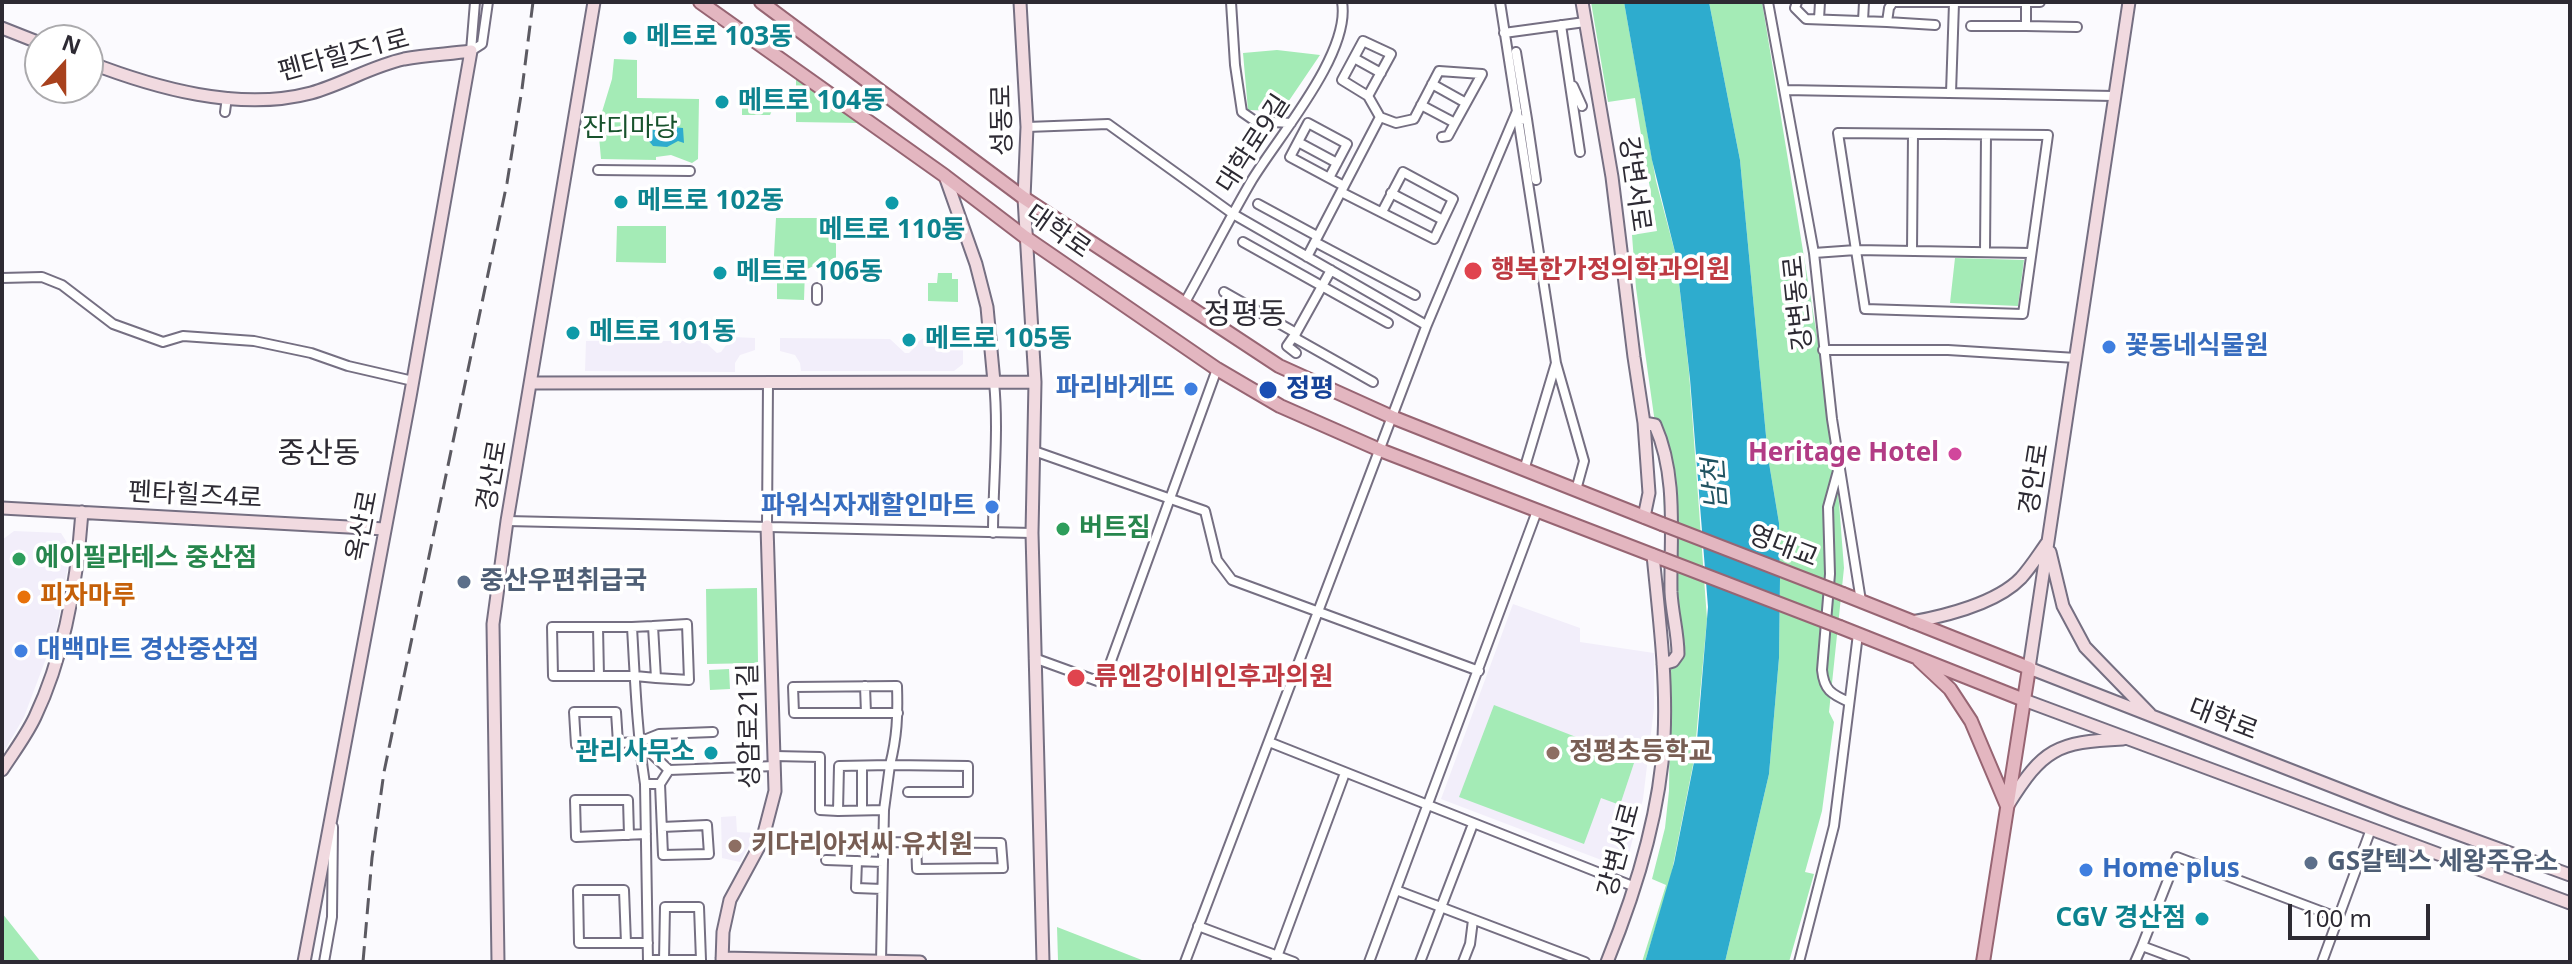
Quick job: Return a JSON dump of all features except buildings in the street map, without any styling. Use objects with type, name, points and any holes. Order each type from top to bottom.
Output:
[{"type":"main road","name":"대학로","points":[[700,2],[945,176],[1025,237],[1217,369],[1280,406],[1380,450],[1537,511]]},
{"type":"main road","name":"대학로","points":[[761,2],[1024,198],[1279,366],[1392,417],[1662,524]]},
{"type":"main road","name":"영대교","points":[[1537,511],[2024,700]]},
{"type":"main road","name":"영대교","points":[[1662,524],[1861,601]]},
{"type":"main road","name":"대학로","points":[[1861,601],[2029,668]]},
{"type":"main road","points":[[1913,656],[1950,689],[1971,721],[2007,806]]},
{"type":"main road","name":"경안로","points":[[1983,962],[2029,668]]},
{"type":"street","points":[[471,51],[475,2]]},
{"type":"street","points":[[471,51],[482,44],[488,2]]},
{"type":"street","name":"경산로","points":[[498,962],[493,624],[507,521],[594,2]]},
{"type":"street","name":"성동로","points":[[1020,2],[1027,127],[1025,237],[1035,382],[1032,533],[1043,962]]},
{"type":"street","points":[[1231,2],[1242,112],[1255,121],[1291,123]]},
{"type":"street","name":"대학로9길","points":[[1184,304],[1233,214],[1306,101],[1336,45],[1342,23],[1342,2]]},
{"type":"street","points":[[1500,2],[1520,114],[1536,180]]},
{"type":"street","name":"강변서로","points":[[1582,2],[1612,177],[1644,423],[1649,493],[1644,517]]},
{"type":"street","name":"강변동로","points":[[1768,2],[1814,253],[1823,350],[1861,601]]},
{"type":"street","points":[[1797,2],[1795,8],[1806,19],[1935,25]]},
{"type":"street","points":[[1819,19],[1820,2]]},
{"type":"street","points":[[1863,21],[1864,2]]},
{"type":"street","points":[[1887,22],[1893,2],[2040,2]]},
{"type":"street","points":[[2026,2],[2026,26]]},
{"type":"street","name":"경안로","points":[[2029,668],[2129,2]]},
{"type":"street","points":[[1951,93],[1954,3]]},
{"type":"street","points":[[1504,33],[1585,22]]},
{"type":"street","points":[[1561,25],[1580,152]]},
{"type":"street","points":[[1971,26],[2077,27]]},
{"type":"street","points":[[2,28],[24,37]]},
{"type":"street","points":[[1368,96],[1391,54],[1363,41],[1342,80],[1368,96],[1380,117],[1396,123],[1414,119],[1439,71],[1482,74],[1448,136],[1442,137]]},
{"type":"street","name":"펜타힐즈1로","points":[[104,68],[189,92],[260,99],[295,96],[327,88],[405,59],[471,51]]},
{"type":"street","name":"옥산로","points":[[304,962],[413,381],[471,51]]},
{"type":"street","points":[[1516,52],[1520,114],[1556,363],[1584,461],[1576,490]]},
{"type":"street","points":[[1354,58],[1381,73]]},
{"type":"street","points":[[1570,82],[1582,106]]},
{"type":"street","points":[[1432,84],[1466,103]]},
{"type":"street","points":[[1785,90],[2114,96]]},
{"type":"street","points":[[225,112],[227,97]]},
{"type":"street","points":[[1421,105],[1455,123]]},
{"type":"street","points":[[1185,962],[1426,325],[1520,114]]},
{"type":"street","points":[[1307,257],[1380,117]]},
{"type":"street","points":[[1329,178],[1347,144],[1308,123],[1290,157],[1382,212],[1434,239],[1453,199],[1403,172],[1382,212]]},
{"type":"street","points":[[1027,127],[1108,124],[1233,214],[1426,325]]},
{"type":"street","points":[[1838,133],[1986,135],[2048,135],[2023,314],[1865,309],[1838,133]]},
{"type":"street","points":[[1912,250],[1913,134]]},
{"type":"street","points":[[1985,251],[1986,135]]},
{"type":"street","points":[[1298,142],[1357,162]]},
{"type":"street","points":[[598,170],[690,171]]},
{"type":"street","points":[[945,176],[954,214],[987,307],[997,417],[993,533]]},
{"type":"street","points":[[1391,193],[1443,220]]},
{"type":"street","points":[[1258,204],[1415,295]]},
{"type":"street","points":[[1243,242],[1388,323]]},
{"type":"street","points":[[1814,253],[1856,250],[2031,253]]},
{"type":"street","points":[[1296,353],[1287,346],[1331,270]]},
{"type":"street","points":[[2,278],[42,277],[62,285],[113,324],[163,342],[183,336],[254,341],[413,381]]},
{"type":"street","points":[[817,288],[817,300]]},
{"type":"street","points":[[1224,292],[1296,333]]},
{"type":"street","points":[[1296,333],[1295,338],[1373,382]]},
{"type":"street","points":[[1823,350],[1948,350],[2076,358]]},
{"type":"street","points":[[1524,470],[1556,363]]},
{"type":"street","points":[[1034,658],[1103,683],[1217,369]]},
{"type":"street","points":[[532,383],[1035,382]]},
{"type":"street","points":[[767,526],[768,383]]},
{"type":"street","points":[[1644,423],[1655,425],[1661,438],[1671,497],[1671,596],[1678,654],[1673,661],[1663,664]]},
{"type":"street","points":[[1034,451],[1205,511],[1217,560],[1232,580],[1479,671]]},
{"type":"street","points":[[1839,465],[1828,507],[1830,574],[1822,670],[1823,683],[1828,691],[1849,702]]},
{"type":"street","name":"펜타힐즈4로","points":[[2,508],[385,529]]},
{"type":"street","points":[[1369,962],[1537,511]]},
{"type":"street","points":[[2,770],[35,718],[59,655],[79,552],[82,512]]},
{"type":"street","points":[[507,521],[1032,533]]},
{"type":"street","name":"성암로21길","points":[[722,960],[723,932],[730,900],[757,853],[772,808],[775,761],[767,526]]},
{"type":"street","points":[[1912,622],[1946,616],[1983,602],[2019,580],[2047,542]]},
{"type":"street","points":[[2047,542],[2063,606],[2085,647],[2153,717]]},
{"type":"street","name":"강변서로","points":[[1607,962],[1635,887],[1654,820],[1664,739],[1658,557]]},
{"type":"street","points":[[687,624],[689,680],[635,676],[553,676],[552,627],[653,626],[687,624]]},
{"type":"street","points":[[653,626],[656,678]]},
{"type":"street","points":[[598,627],[599,676]]},
{"type":"street","points":[[632,627],[639,742],[645,784],[648,961],[701,960],[699,907],[665,907],[664,960]]},
{"type":"street","points":[[1801,959],[1834,826],[1858,634]]},
{"type":"street","name":"대학로","points":[[2029,668],[2398,812],[2570,875]]},
{"type":"street","points":[[865,686],[866,713]]},
{"type":"street","points":[[881,961],[884,810],[898,734],[898,713],[897,686],[793,687],[794,713],[898,713]]},
{"type":"street","points":[[2024,700],[2570,903]]},
{"type":"street","points":[[618,743],[616,712],[574,712],[576,745],[618,743],[639,742],[659,734],[713,732]]},
{"type":"street","points":[[2007,806],[2030,769],[2055,750],[2086,741],[2127,739]]},
{"type":"street","points":[[639,742],[669,770],[820,757],[820,810],[884,810]]},
{"type":"street","points":[[1269,742],[1635,887]]},
{"type":"street","points":[[838,811],[839,766],[968,766],[968,792],[908,792]]},
{"type":"street","points":[[862,766],[862,810]]},
{"type":"street","points":[[662,827],[707,825],[709,854],[663,855],[660,784],[669,770]]},
{"type":"street","points":[[1276,959],[1345,773]]},
{"type":"street","points":[[645,784],[660,784]]},
{"type":"street","points":[[629,835],[628,800],[575,800],[576,837],[629,835],[646,834]]},
{"type":"street","points":[[324,962],[332,917],[334,805]]},
{"type":"street","points":[[1420,962],[1473,824]]},
{"type":"street","points":[[2322,962],[2371,829]]},
{"type":"street","points":[[883,842],[916,842],[1001,843],[1003,868],[917,869],[916,842]]},
{"type":"street","points":[[2135,962],[2177,857],[2339,918]]},
{"type":"street","points":[[826,860],[883,862]]},
{"type":"street","points":[[857,861],[856,888],[882,889]]},
{"type":"street","points":[[626,943],[624,890],[578,890],[579,943],[626,943],[648,943]]},
{"type":"street","points":[[1396,890],[1585,962]]},
{"type":"street","points":[[1463,962],[1470,944],[1473,920]]},
{"type":"street","points":[[1198,926],[1276,959],[1294,962]]},
{"type":"street","points":[[2142,946],[2185,962]]},
{"type":"street","points":[[722,960],[920,962]]},
{"type":"shaded area","points":[[732,337],[755,338],[755,350],[740,355],[735,363],[735,372],[585,371],[586,341],[704,341],[717,353]]},
{"type":"shaded area","points":[[925,337],[963,337],[963,364],[954,371],[801,371],[795,355],[780,351],[780,338],[890,339],[909,353]]},
{"type":"shaded area","points":[[14,531],[61,533],[71,549],[56,632],[24,717],[2,755],[2,540]]},
{"type":"shaded area","name":"정평초등학교","points":[[1513,604],[1580,628],[1580,642],[1654,653],[1654,708],[1643,799],[1625,869],[1441,799]]},
{"type":"shaded area","name":"키다리아저씨 유치원","points":[[736,816],[737,832],[756,833],[740,862],[722,858],[721,817]]},
{"type":"green space","points":[[1591,2],[1624,2],[1656,181],[1676,256],[1689,372],[1707,619],[1694,760],[1671,876],[1645,962],[1642,962],[1666,885],[1652,879],[1665,828],[1669,791],[1671,639],[1663,480],[1636,288],[1632,235],[1657,231],[1635,98],[1608,102]]},
{"type":"green space","points":[[1709,2],[1762,2],[1819,348],[1839,503],[1844,568],[1829,712],[1834,722],[1822,811],[1805,872],[1814,874],[1789,962],[1725,962],[1769,774],[1779,658],[1780,579],[1779,523],[1768,457],[1740,160]]},
{"type":"green space","points":[[1277,50],[1320,55],[1282,111],[1248,110],[1243,53]]},
{"type":"green space","name":"잔디마당","points":[[614,59],[637,60],[637,98],[699,99],[698,159],[692,163],[671,155],[656,157],[656,160],[601,159],[598,125],[612,79]]},
{"type":"green space","points":[[796,77],[859,123],[796,122]]},
{"type":"green space","points":[[742,99],[777,99],[770,115],[742,115]]},
{"type":"green space","points":[[776,218],[843,218],[843,230],[836,230],[836,263],[820,263],[805,270],[804,300],[777,299],[774,255]]},
{"type":"green space","points":[[617,226],[666,226],[666,263],[616,262]]},
{"type":"green space","points":[[1955,258],[2024,260],[2018,306],[1950,303]]},
{"type":"green space","points":[[938,273],[952,273],[952,279],[958,279],[958,302],[928,301],[928,283],[937,283]]},
{"type":"green space","points":[[757,588],[758,663],[707,664],[706,589]]},
{"type":"green space","points":[[729,669],[730,689],[710,690],[709,670]]},
{"type":"green space","points":[[1494,705],[1635,760],[1620,805],[1601,798],[1584,844],[1459,797]]},
{"type":"green space","points":[[2,913],[41,962],[2,962]]},
{"type":"green space","points":[[1057,927],[1147,962],[1058,960]]},
{"type":"water","name":"남천","points":[[1624,2],[1709,2],[1740,160],[1768,457],[1779,523],[1779,658],[1769,774],[1725,962],[1645,962],[1674,863],[1696,752],[1708,607],[1690,379],[1676,256],[1652,160]]},
{"type":"water","points":[[672,127],[683,128],[684,143],[678,141],[667,147],[653,146],[644,135],[648,130],[672,130]]},
{"type":"railway","points":[[363,962],[372,858],[384,772],[507,183],[533,2]]},
{"type":"place","name":"메트로 103동","points":[[630,38]]},
{"type":"place","name":"메트로 104동","points":[[722,102]]},
{"type":"place","name":"메트로 102동","points":[[621,202]]},
{"type":"place","name":"메트로 110동","points":[[892,203]]},
{"type":"place","name":"행복한가정의학과의원","points":[[1473,271]]},
{"type":"place","name":"메트로 106동","points":[[720,273]]},
{"type":"place","name":"메트로 101동","points":[[573,333]]},
{"type":"place","name":"메트로 105동","points":[[909,340]]},
{"type":"place","name":"꽃동네식물원","points":[[2109,347]]},
{"type":"place","name":"파리바게뜨","points":[[1191,389]]},
{"type":"place","name":"정평","points":[[1268,390]]},
{"type":"place","name":"Heritage Hotel","points":[[1955,454]]},
{"type":"place","name":"파워식자재할인마트","points":[[992,507]]},
{"type":"place","name":"버트짐","points":[[1063,529]]},
{"type":"place","name":"에이필라테스 중산점","points":[[19,559]]},
{"type":"place","name":"중산우편취급국","points":[[464,582]]},
{"type":"place","name":"피자마루","points":[[24,597]]},
{"type":"place","name":"대백마트 경산중산점","points":[[21,651]]},
{"type":"place","name":"류엔강이비인후과의원","points":[[1076,678]]},
{"type":"place","name":"관리사무소","points":[[711,753]]},
{"type":"place","name":"정평초등학교","points":[[1553,753]]},
{"type":"place","name":"키다리아저씨 유치원","points":[[735,846]]},
{"type":"place","name":"GS칼텍스 세왕주유소","points":[[2311,863]]},
{"type":"place","name":"Home plus","points":[[2086,870]]},
{"type":"place","name":"CGV 경산점","points":[[2202,919]]},
{"type":"district","name":"정평동","points":[[1245,315]]},
{"type":"district","name":"중산동","points":[[319,454]]}]
